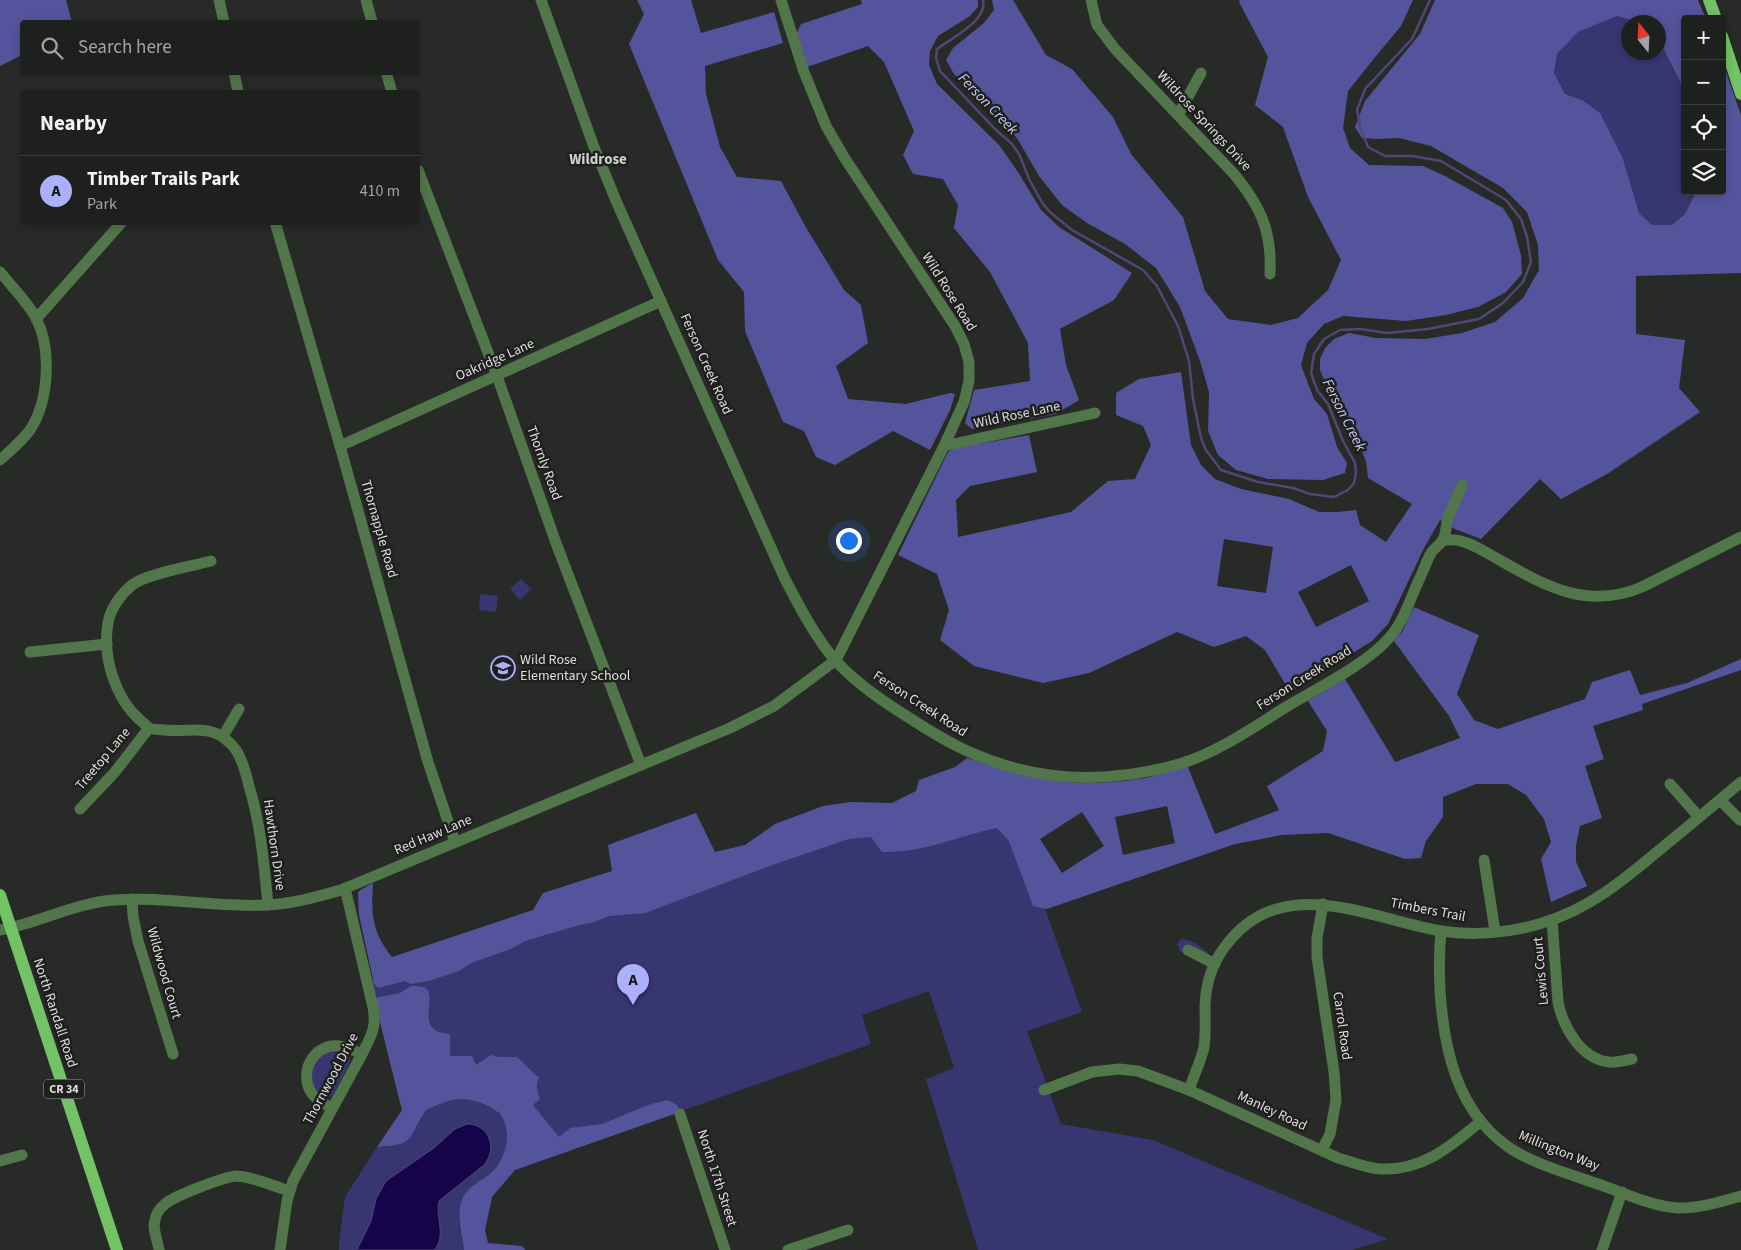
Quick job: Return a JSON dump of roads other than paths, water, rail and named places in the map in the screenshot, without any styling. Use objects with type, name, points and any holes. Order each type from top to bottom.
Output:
[{"type":"main road","points":[[1709,0],[1715,15]]},
{"type":"main road","points":[[1726,48],[1741,94]]},
{"type":"main road","name":"CR 34","points":[[0,895],[5,929]]},
{"type":"main road","name":"North Randall Road","points":[[5,929],[117,1250]]},
{"type":"street","points":[[219,0],[224,20]]},
{"type":"street","points":[[366,0],[371,20]]},
{"type":"street","name":"Ferson Creek Road","points":[[542,0],[594,147],[617,204],[784,577],[808,621],[836,660],[864,686],[892,707],[943,739],[989,760],[1025,771],[1066,778],[1109,778],[1154,770],[1181,763],[1234,739],[1338,676],[1379,648],[1390,637],[1397,627],[1431,554],[1442,541],[1448,517],[1462,485]]},
{"type":"street","name":"Wild Rose Road","points":[[782,0],[804,72],[826,126],[844,157],[955,326],[964,344],[969,362],[969,381],[964,402],[944,446],[836,660]]},
{"type":"street","name":"Wildrose Springs Drive","points":[[1091,0],[1097,25],[1115,50],[1234,174],[1250,194],[1258,208],[1269,242],[1271,256],[1270,274]]},
{"type":"street","points":[[1178,115],[1201,73]]},
{"type":"street","points":[[235,75],[238,90]]},
{"type":"street","points":[[387,75],[391,90]]},
{"type":"street","name":"Thornly Road","points":[[420,175],[497,376],[556,542],[641,765]]},
{"type":"street","points":[[36,319],[119,225]]},
{"type":"street","name":"Thornapple Road","points":[[276,225],[428,762],[455,842]]},
{"type":"street","points":[[0,272],[36,319],[46,361],[46,385],[40,408],[30,430],[0,460]]},
{"type":"street","name":"Oakridge Lane","points":[[340,446],[661,301]]},
{"type":"street","name":"Wild Rose Lane","points":[[944,446],[1095,414]]},
{"type":"street","points":[[1442,541],[1447,539],[1458,540],[1479,548],[1535,580],[1556,588],[1580,595],[1607,597],[1629,593],[1741,537]]},
{"type":"street","points":[[211,561],[148,577],[133,584],[122,595],[108,622],[107,644],[110,664],[121,697],[131,712],[149,728],[204,730],[223,736],[239,709]]},
{"type":"street","points":[[30,652],[107,644]]},
{"type":"street","name":"Red Haw Lane","points":[[5,929],[92,903],[132,899],[158,899],[244,906],[268,905],[311,898],[345,888],[730,728],[774,706],[836,660]]},
{"type":"street","name":"Treetop Lane","points":[[80,809],[115,772],[149,728]]},
{"type":"street","name":"Hawthorn Drive","points":[[223,736],[236,751],[243,763],[257,812],[268,905]]},
{"type":"street","name":"Timbers Trail","points":[[1189,1090],[1204,1046],[1207,991],[1215,964],[1224,948],[1236,934],[1260,916],[1292,905],[1323,904],[1441,931],[1477,933],[1520,928],[1552,920],[1604,895],[1741,782]]},
{"type":"street","points":[[1670,784],[1699,817]]},
{"type":"street","points":[[1720,800],[1740,820]]},
{"type":"street","points":[[1484,860],[1495,931]]},
{"type":"street","name":"Thornwood Drive","points":[[280,1250],[289,1191],[293,1180],[373,1032],[375,1019],[345,888]]},
{"type":"street","name":"Wildwood Court","points":[[132,899],[138,941],[173,1054]]},
{"type":"street","name":"Carrol Road","points":[[1322,1150],[1330,1134],[1336,1100],[1334,1072],[1317,957],[1317,938],[1323,904]]},
{"type":"street","name":"Lewis Court","points":[[1552,920],[1558,1002],[1561,1016],[1569,1032],[1592,1056],[1609,1062],[1632,1059]]},
{"type":"street","name":"Millington Way","points":[[1441,931],[1438,953],[1442,1017],[1450,1059],[1459,1087],[1480,1122],[1507,1146],[1521,1154],[1659,1205],[1677,1208],[1711,1205],[1741,1196]]},
{"type":"street","points":[[1188,950],[1215,964]]},
{"type":"street","points":[[332,1108],[316,1098],[308,1087],[306,1074],[310,1061],[319,1051],[332,1046],[345,1047],[362,1054]]},
{"type":"street","name":"Manley Road","points":[[1044,1090],[1092,1072],[1118,1069],[1138,1071],[1189,1090],[1322,1150],[1362,1166],[1380,1169],[1399,1168],[1417,1164],[1446,1150],[1480,1122]]},
{"type":"street","name":"North 17th Street","points":[[680,1114],[725,1250]]},
{"type":"street","points":[[0,1161],[22,1154]]},
{"type":"street","points":[[160,1250],[154,1225],[155,1220],[166,1202],[178,1196],[233,1176],[289,1191]]},
{"type":"street","points":[[1602,1250],[1622,1192]]},
{"type":"street","points":[[788,1250],[848,1230]]},
{"type":"waterway","name":"Ferson Creek","points":[[983,0],[983,8],[974,22],[937,49],[936,58],[940,71],[995,129],[1012,144],[1019,154],[1030,181],[1043,204],[1051,213],[1072,230],[1143,270],[1157,286],[1178,326],[1189,361],[1193,399],[1201,438],[1206,450],[1221,470],[1258,482],[1293,488],[1310,494],[1334,497],[1348,490],[1354,483],[1356,473],[1355,463],[1343,441],[1328,404],[1317,390],[1311,373],[1314,354],[1324,339],[1340,330],[1360,329],[1387,333],[1428,329],[1479,319],[1503,303],[1523,282],[1531,262],[1527,237],[1521,219],[1506,200],[1441,161],[1413,156],[1385,156],[1368,147],[1361,130],[1357,110],[1365,89],[1412,39],[1430,0]]},
{"type":"place","name":"Wild Rose Elementary School","points":[[503,668]]},
{"type":"place","name":"Timber Trails Park","points":[[633,1005]]},
{"type":"district","name":"Wildrose","points":[[598,159]]}]
